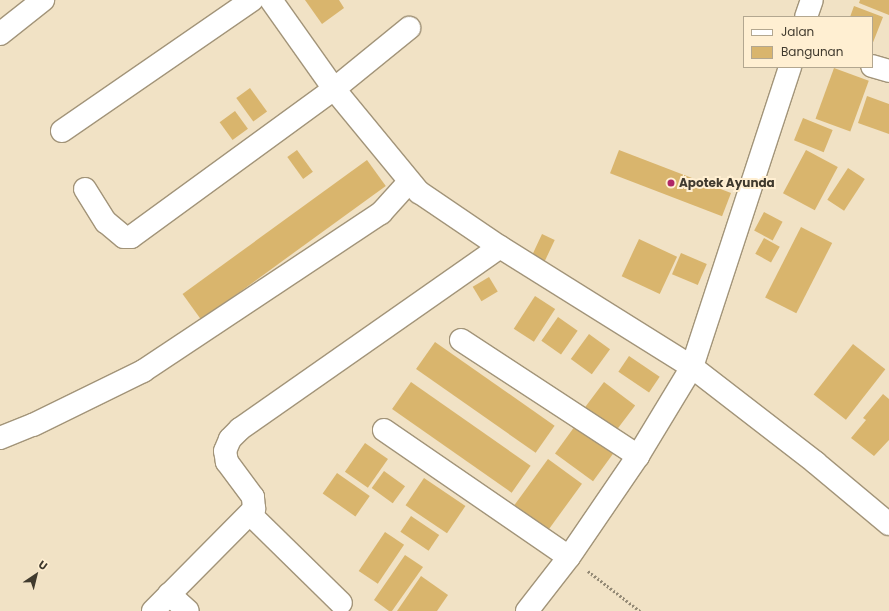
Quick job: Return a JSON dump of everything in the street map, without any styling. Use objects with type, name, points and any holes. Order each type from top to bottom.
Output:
[{"type":"street","points":[[0,34],[43,0]]},
{"type":"street","points":[[62,131],[252,0]]},
{"type":"street","points":[[271,0],[334,89],[421,192],[500,247],[692,367],[816,462],[889,524]]},
{"type":"street","points":[[806,16],[812,0]]},
{"type":"street","points":[[85,189],[106,222],[124,237],[131,237],[334,89],[409,28]]},
{"type":"street","points":[[873,66],[889,71]]},
{"type":"street","points":[[527,611],[569,557],[638,456],[692,367],[790,68]]},
{"type":"street","points":[[0,438],[33,425],[143,371],[381,213],[421,192]]},
{"type":"street","points":[[153,611],[254,509],[253,497],[227,462],[225,451],[230,439],[240,429],[500,247]]},
{"type":"street","points":[[461,340],[638,456]]},
{"type":"street","points":[[384,430],[569,557]]},
{"type":"street","points":[[250,514],[341,603]]},
{"type":"street","points":[[170,594],[188,611]]},
{"type":"path","points":[[569,557],[640,611]]},
{"type":"building","points":[[305,0],[339,0],[344,8],[322,24]]},
{"type":"building","points":[[860,0],[889,0],[889,15],[859,3]]},
{"type":"building","points":[[854,6],[883,17],[873,42],[873,16],[850,16]]},
{"type":"building","points":[[834,68],[869,81],[850,131],[816,119]]},
{"type":"building","points":[[250,88],[267,111],[253,121],[236,98]]},
{"type":"building","points":[[867,96],[889,104],[889,134],[858,123]]},
{"type":"building","points":[[235,111],[248,129],[233,140],[220,122]]},
{"type":"building","points":[[803,118],[833,130],[824,152],[794,140]]},
{"type":"building","points":[[297,150],[313,172],[303,179],[287,157]]},
{"type":"building","name":"Apotek Ayunda","points":[[619,150],[731,193],[722,216],[610,173]]},
{"type":"building","points":[[806,150],[838,167],[815,210],[783,193]]},
{"type":"building","points":[[367,160],[386,186],[201,320],[183,294]]},
{"type":"building","points":[[848,168],[865,179],[844,211],[827,200]]},
{"type":"building","points":[[764,212],[783,222],[773,240],[754,231]]},
{"type":"building","points":[[801,227],[832,243],[796,313],[765,297]]},
{"type":"building","points":[[542,234],[555,240],[544,263],[531,257]]},
{"type":"building","points":[[764,238],[780,247],[771,262],[755,254]]},
{"type":"building","points":[[639,239],[677,257],[660,294],[622,276]]},
{"type":"building","points":[[681,253],[707,264],[698,285],[672,274]]},
{"type":"building","points":[[489,277],[498,292],[481,301],[473,287]]},
{"type":"building","points":[[535,296],[555,309],[534,342],[514,329]]},
{"type":"building","points":[[558,317],[578,331],[561,355],[541,341]]},
{"type":"building","points":[[589,334],[610,349],[592,374],[571,359]]},
{"type":"building","points":[[435,342],[555,426],[536,453],[416,369]]},
{"type":"building","points":[[853,344],[885,369],[846,420],[814,394]]},
{"type":"building","points":[[629,356],[660,377],[649,392],[618,372]]},
{"type":"building","points":[[411,382],[531,466],[512,493],[392,409]]},
{"type":"building","points":[[604,382],[635,405],[615,433],[584,409]]},
{"type":"building","points":[[883,394],[889,399],[889,440],[874,456],[851,438],[866,420],[863,418]]},
{"type":"building","points":[[575,426],[613,454],[593,481],[555,454]]},
{"type":"building","points":[[365,443],[388,459],[368,488],[345,472]]},
{"type":"building","points":[[548,459],[582,484],[548,530],[514,505]]},
{"type":"building","points":[[384,471],[405,486],[393,503],[372,488]]},
{"type":"building","points":[[337,473],[370,496],[355,516],[323,493]]},
{"type":"building","points":[[424,478],[465,506],[447,533],[406,505]]},
{"type":"building","points":[[411,516],[439,535],[429,551],[400,532]]},
{"type":"building","points":[[385,532],[404,545],[378,584],[359,571]]},
{"type":"building","points":[[405,555],[423,567],[392,611],[389,611],[374,600]]},
{"type":"building","points":[[421,576],[448,595],[437,611],[397,611]]},
{"type":"place","name":"Apotek Ayunda","points":[[671,183]]}]
